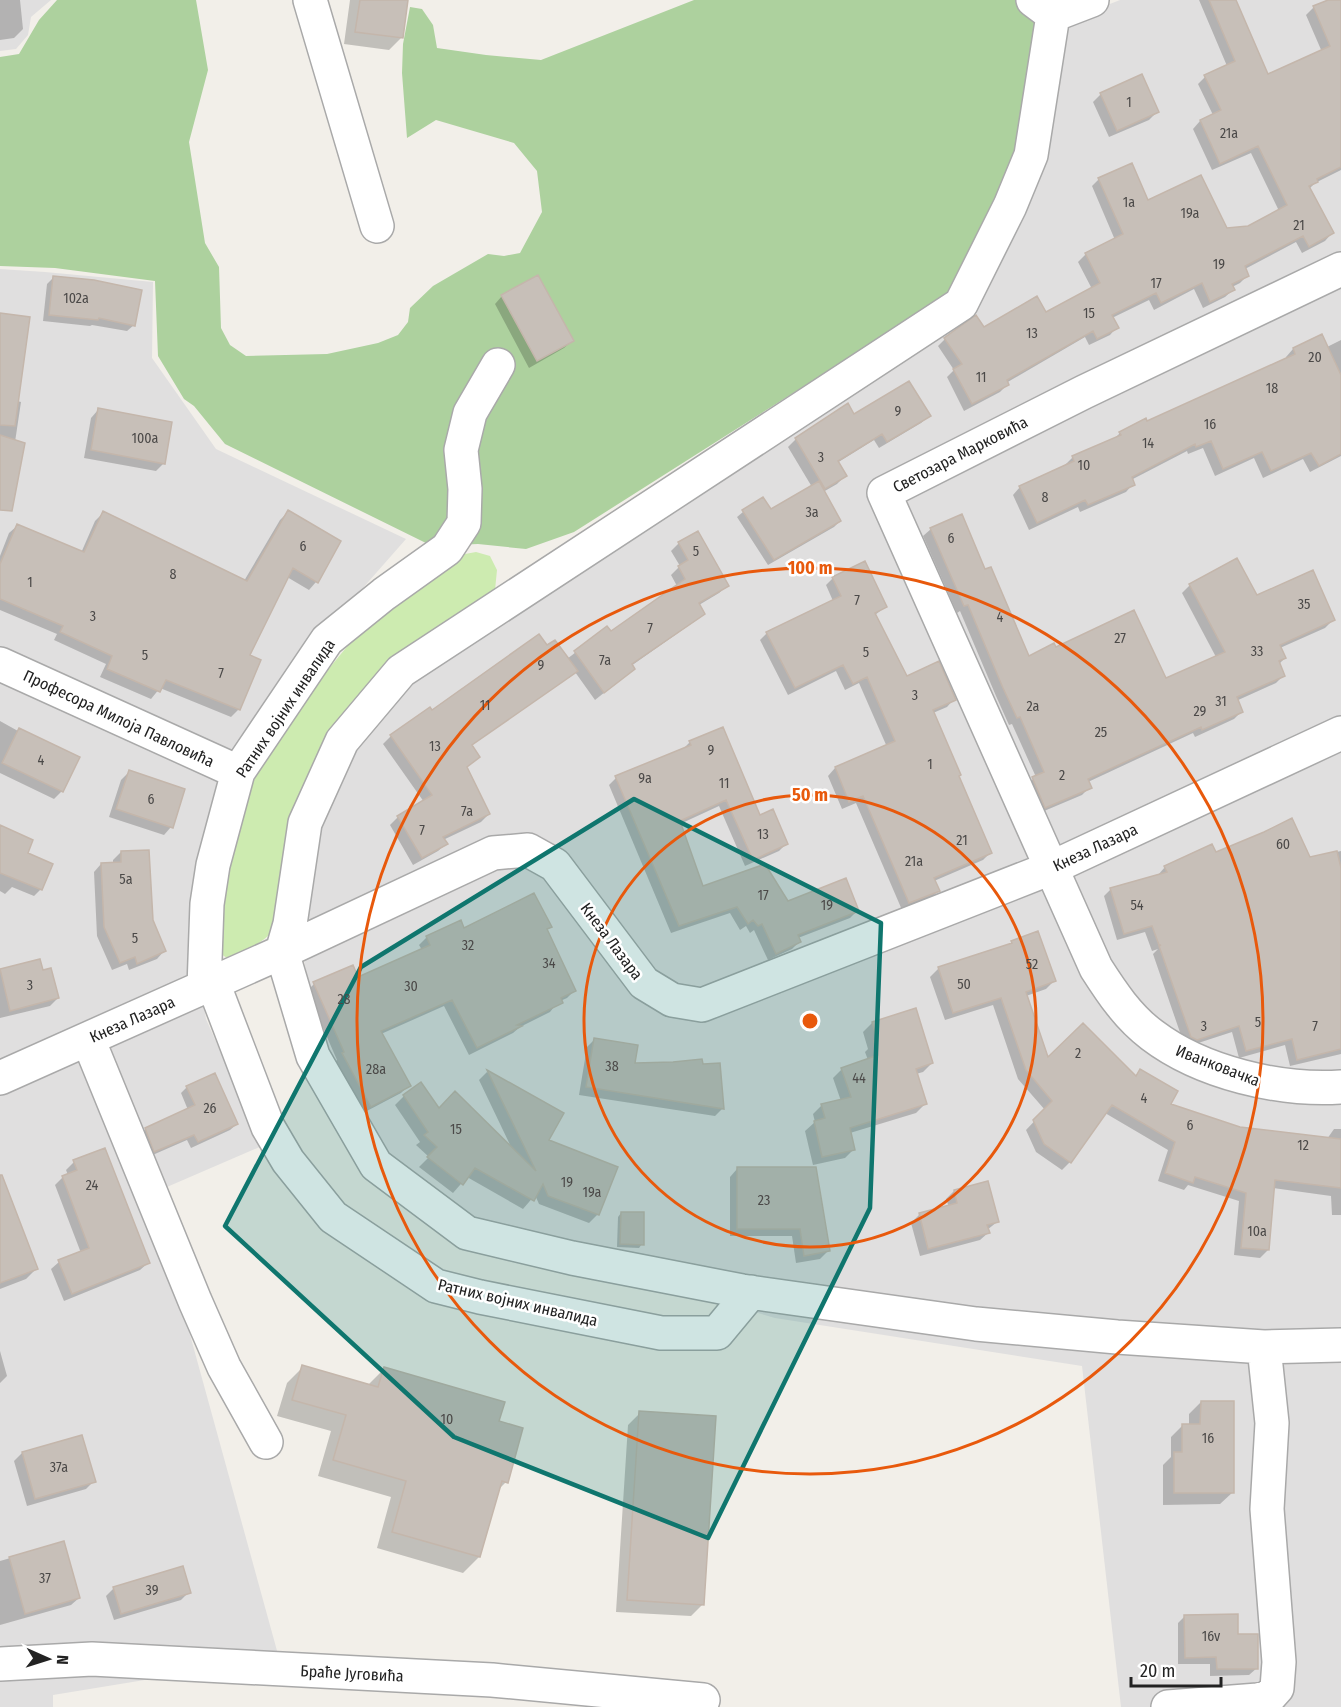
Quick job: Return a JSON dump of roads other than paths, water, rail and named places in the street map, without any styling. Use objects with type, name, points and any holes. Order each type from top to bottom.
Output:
[{"type":"street","points":[[310,0],[376,226]]},
{"type":"street","points":[[1092,0],[1043,8],[1032,155],[1010,206],[961,304],[401,671],[342,741],[306,823],[290,924],[282,952],[313,1056],[376,1165],[467,1233],[572,1258],[751,1292],[976,1324],[1264,1347],[1341,1345]]},
{"type":"street","name":"Светозара Марковића","points":[[1051,868],[884,492],[1084,392],[1341,269]]},
{"type":"street","name":"Ратних војних инвалида","points":[[498,365],[470,413],[461,450],[465,489],[464,523],[447,549],[384,594],[327,640],[238,772],[213,865],[207,904],[209,985],[268,1126],[288,1161],[333,1217],[436,1286],[661,1334],[717,1333],[751,1292]]},
{"type":"street","name":"Професора Милоја Павловића","points":[[0,664],[238,772]]},
{"type":"street","name":"Кнеза Лазара","points":[[0,1078],[282,952],[493,853],[528,850],[555,865],[644,983],[672,1000],[702,1005],[1051,868],[1341,733]]},
{"type":"street","name":"Иванковачка","points":[[1051,868],[1096,968],[1120,1004],[1152,1035],[1177,1051],[1202,1062],[1264,1083],[1298,1088],[1341,1087]]},
{"type":"street","points":[[88,1039],[219,1356],[266,1442]]},
{"type":"street","points":[[1168,1707],[1258,1700],[1269,1697],[1277,1688],[1279,1662],[1268,1509],[1272,1423],[1264,1347]]},
{"type":"street","name":"Браће Југовића","points":[[0,1664],[115,1660],[492,1680],[703,1700]]}]
